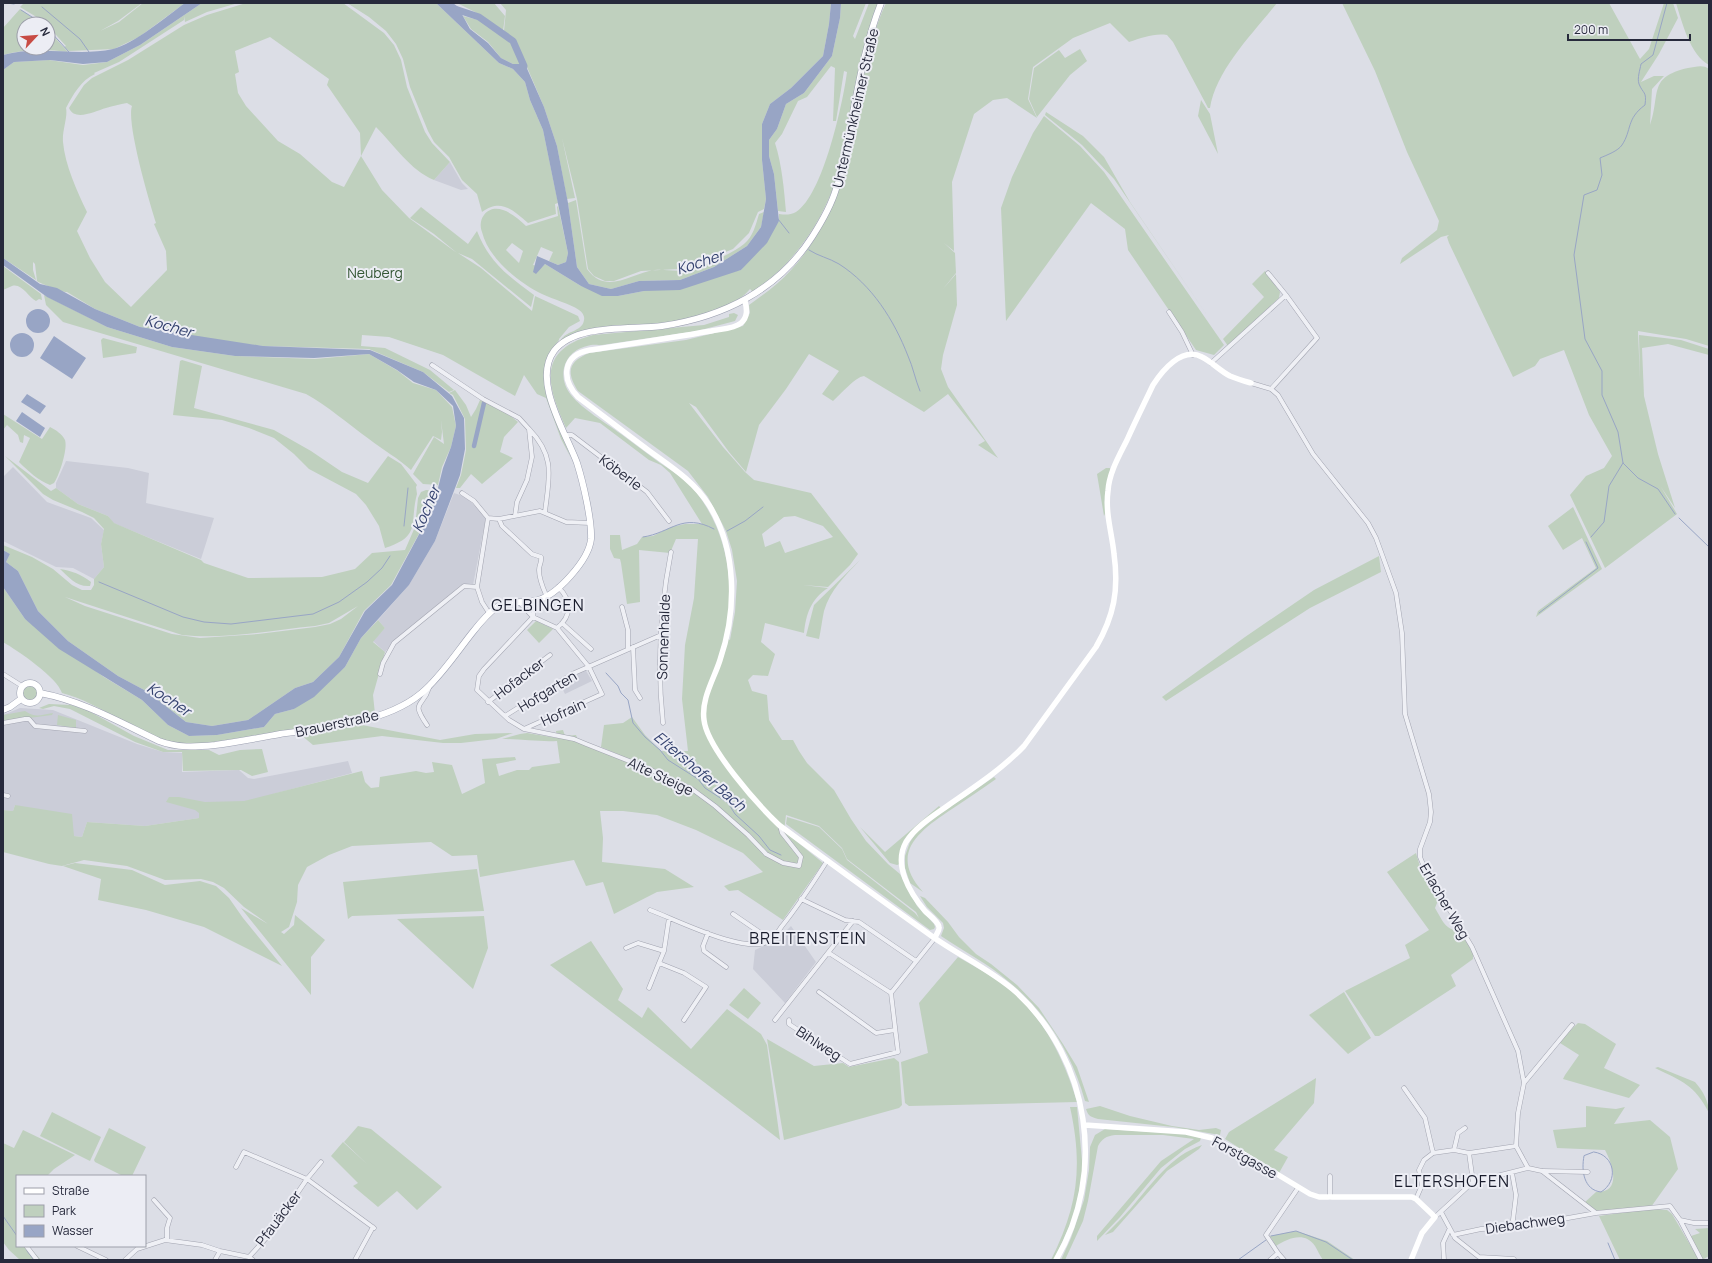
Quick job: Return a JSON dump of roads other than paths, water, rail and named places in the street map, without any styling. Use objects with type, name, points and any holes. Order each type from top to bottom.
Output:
[{"type":"main road","name":"Untermünkheimer Straße","points":[[519,602],[535,601],[547,597],[578,567],[587,553],[591,537],[590,523],[578,466],[548,390],[547,374],[549,360],[560,344],[579,335],[592,332],[685,322],[709,315],[745,301],[772,282],[796,259],[813,236],[836,190],[864,57],[881,3]]},
{"type":"main road","points":[[745,301],[747,311],[746,316],[737,326],[583,351],[575,355],[570,361],[566,371],[566,377],[570,388],[578,398],[694,486],[708,504],[717,521],[726,544],[729,561],[731,608],[720,659],[704,704],[705,725],[709,737],[725,762],[757,802],[779,825],[934,938],[1005,983],[1035,1013],[1061,1051],[1074,1079],[1080,1101],[1085,1125],[1086,1156],[1081,1200],[1071,1232],[1056,1260]]},
{"type":"main road","points":[[934,938],[939,930],[938,924],[915,898],[904,875],[901,863],[904,847],[912,835],[927,820],[1013,758],[1024,746],[1096,647],[1111,617],[1115,592],[1115,559],[1107,514],[1110,479],[1122,449],[1153,385],[1160,374],[1177,359],[1183,356],[1200,356],[1230,376],[1251,383]]},
{"type":"main road","name":"Brauerstraße","points":[[40,693],[78,703],[159,742],[171,746],[199,747],[232,743],[359,721],[407,703],[430,685],[489,613],[505,604],[519,602]]},
{"type":"main road","points":[[32,683],[39,688],[40,693],[38,700],[32,703],[24,702],[21,699],[20,691],[22,686],[32,683]]},
{"type":"main road","points":[[3,710],[21,699]]},
{"type":"main road","name":"Forstgasse","points":[[1085,1125],[1124,1126],[1186,1132],[1212,1138],[1242,1153],[1310,1194],[1330,1197],[1407,1196],[1416,1199]]},
{"type":"main road","points":[[1411,1260],[1422,1233],[1435,1217],[1416,1199]]},
{"type":"street","points":[[1251,383],[1271,389],[1317,338],[1268,273]]},
{"type":"street","points":[[1211,363],[1286,296]]},
{"type":"street","points":[[1169,312],[1182,332],[1193,356]]},
{"type":"street","points":[[432,366],[483,399],[519,418],[539,439],[549,461],[550,470],[545,512]]},
{"type":"street","name":"Erlacher Weg","points":[[1271,389],[1278,395],[1313,454],[1368,523],[1376,538],[1396,594],[1399,611],[1405,714],[1429,794],[1431,812],[1430,822],[1420,849],[1420,857],[1425,869],[1472,947],[1518,1051],[1524,1083]]},
{"type":"street","points":[[514,516],[517,502],[527,480],[532,457],[529,428]]},
{"type":"street","name":"Köberle","points":[[565,435],[572,435],[647,492],[669,520]]},
{"type":"street","points":[[462,493],[474,501],[488,518],[499,519],[540,511],[566,522],[590,523]]},
{"type":"street","points":[[488,518],[477,587],[482,602],[489,613]]},
{"type":"street","points":[[499,519],[502,526],[532,554],[541,557],[542,560],[539,569],[541,584],[547,597]]},
{"type":"street","name":"Sonnenhalde","points":[[663,722],[660,696],[661,635],[665,583],[671,552]]},
{"type":"street","points":[[380,674],[383,663],[394,643],[464,586],[477,587]]},
{"type":"street","points":[[557,628],[568,616],[569,610],[564,593],[558,587]]},
{"type":"street","points":[[524,729],[488,702],[478,690],[479,676],[533,617],[535,601]]},
{"type":"street","points":[[519,602],[533,617],[557,628],[589,667]]},
{"type":"street","points":[[622,607],[628,630],[628,649]]},
{"type":"street","points":[[562,623],[591,649]]},
{"type":"street","name":"Hofgarten","points":[[505,716],[572,674],[661,635]]},
{"type":"street","points":[[633,647],[635,690],[640,698]]},
{"type":"street","name":"Hofacker","points":[[488,702],[550,655]]},
{"type":"street","name":"Hofrain","points":[[524,729],[602,694],[589,667]]},
{"type":"street","points":[[3,674],[22,686]]},
{"type":"street","points":[[427,725],[418,710],[418,705],[427,693],[430,685]]},
{"type":"street","points":[[3,723],[25,718],[29,719],[35,726],[84,731]]},
{"type":"street","name":"Alte Steige","points":[[524,729],[574,739],[646,768],[692,789],[721,811],[748,835],[766,854],[783,863],[799,866],[801,856],[782,833],[779,825]]},
{"type":"street","points":[[3,795],[8,796]]},
{"type":"street","points":[[650,910],[708,933],[741,944],[760,945],[771,940],[827,861]]},
{"type":"street","points":[[801,899],[845,920],[853,921],[867,927],[916,961]]},
{"type":"street","points":[[733,914],[771,940]]},
{"type":"street","points":[[649,988],[664,951],[669,918]]},
{"type":"street","points":[[775,1020],[853,921]]},
{"type":"street","points":[[708,933],[703,946],[704,951],[726,967]]},
{"type":"street","points":[[819,992],[876,1033],[895,1030],[891,993],[934,938]]},
{"type":"street","points":[[626,948],[638,943],[664,951]]},
{"type":"street","points":[[829,953],[891,993]]},
{"type":"street","points":[[658,966],[684,973],[706,987],[684,1020]]},
{"type":"street","name":"Bihlweg","points":[[789,1020],[789,1024],[850,1064],[898,1052],[895,1030]]},
{"type":"street","points":[[1528,1168],[1516,1146],[1518,1113],[1524,1083],[1572,1026]]},
{"type":"street","points":[[1404,1088],[1425,1118],[1433,1153]]},
{"type":"street","points":[[1454,1150],[1458,1134],[1465,1128]]},
{"type":"street","points":[[1416,1199],[1422,1185],[1419,1170],[1424,1160],[1433,1153],[1454,1150],[1469,1153],[1516,1146]]},
{"type":"street","name":"Pfauäcker","points":[[236,1167],[244,1152],[307,1179]]},
{"type":"street","points":[[1469,1153],[1473,1182]]},
{"type":"street","name":"Pfauäcker","points":[[249,1257],[268,1236],[307,1179],[321,1162]]},
{"type":"street","points":[[1435,1217],[1473,1182],[1528,1168],[1542,1171],[1587,1172]]},
{"type":"street","points":[[1542,1171],[1596,1213]]},
{"type":"street","points":[[1512,1173],[1516,1195],[1512,1228]]},
{"type":"street","points":[[1330,1176],[1330,1197]]},
{"type":"street","points":[[307,1179],[373,1228],[355,1260]]},
{"type":"street","points":[[1284,1260],[1266,1235],[1298,1188]]},
{"type":"street","points":[[154,1200],[170,1218],[167,1228],[167,1240]]},
{"type":"street","name":"Diebachweg","points":[[1453,1235],[1481,1229],[1512,1228],[1596,1213],[1670,1206],[1680,1220]]},
{"type":"street","points":[[1441,1212],[1449,1230],[1453,1235],[1479,1257],[1514,1259]]},
{"type":"street","points":[[1680,1220],[1694,1223],[1709,1223]]},
{"type":"street","points":[[1680,1220],[1701,1260]]},
{"type":"street","points":[[1444,1260],[1443,1243],[1449,1230]]},
{"type":"street","points":[[146,1246],[167,1240],[202,1245],[220,1251],[249,1257],[253,1260]]},
{"type":"street","points":[[27,1247],[37,1260]]},
{"type":"street","points":[[79,1247],[106,1260]]},
{"type":"street","points":[[125,1260],[137,1249],[142,1247]]},
{"type":"street","points":[[215,1260],[220,1251]]},
{"type":"street","points":[[1270,1260],[1278,1253]]},
{"type":"water","points":[[185,3],[202,3],[140,45],[107,62],[83,64],[50,60],[14,62],[3,70],[3,55],[16,52],[16,56],[56,56],[56,51],[86,52],[113,49],[131,42]]},
{"type":"water","points":[[436,3],[453,3],[458,7],[470,29],[488,43],[501,58],[513,64],[525,64],[544,107],[557,146],[568,203],[577,267],[589,284],[611,289],[639,281],[680,280],[714,267],[747,246],[761,227],[766,199],[762,160],[762,124],[770,104],[791,88],[823,56],[831,3],[841,3],[840,18],[832,56],[804,93],[786,104],[777,129],[769,140],[769,156],[774,174],[779,221],[767,243],[741,270],[680,290],[644,291],[618,296],[602,296],[581,286],[545,264],[536,274],[533,272],[537,256],[558,265],[566,262],[568,253],[543,130],[530,100],[525,82],[513,69],[499,63]]},
{"type":"water","points":[[3,258],[40,284],[57,288],[95,309],[140,327],[263,346],[370,350],[423,372],[452,396],[464,418],[465,449],[460,475],[435,541],[409,585],[361,638],[345,667],[314,697],[294,709],[275,714],[264,727],[217,735],[189,736],[168,725],[142,700],[59,649],[25,619],[3,587],[3,550],[10,554],[6,562],[18,571],[38,611],[68,641],[118,676],[148,692],[186,722],[212,726],[248,720],[295,688],[313,682],[339,657],[365,611],[392,585],[433,508],[456,426],[453,406],[436,390],[414,382],[397,370],[369,354],[314,358],[235,356],[172,347],[107,327],[47,297],[3,265]]},
{"type":"water","points":[[38,309],[47,312],[50,321],[47,330],[38,333],[29,330],[26,321],[29,312]]},
{"type":"water","points":[[22,333],[31,336],[34,345],[31,354],[22,357],[13,354],[10,345],[13,336]]},
{"type":"water","points":[[54,336],[86,358],[72,379],[40,358]]},
{"type":"water","points":[[27,394],[46,406],[40,414],[21,402]]},
{"type":"water","points":[[22,412],[45,428],[40,437],[16,421]]},
{"type":"waterway","points":[[7,3],[14,4]]},
{"type":"waterway","points":[[1667,3],[1653,55],[1641,64],[1639,71],[1638,82],[1645,95],[1645,105],[1639,110],[1632,120],[1622,145],[1612,153],[1600,158],[1602,175],[1597,190],[1584,195],[1574,255],[1585,339],[1602,371],[1602,395],[1618,432],[1623,463],[1638,478],[1658,489],[1675,514]]},
{"type":"waterway","points":[[42,7],[80,39],[89,52]]},
{"type":"waterway","points":[[452,8],[479,17],[513,41],[524,66],[523,72]]},
{"type":"waterway","points":[[21,10],[30,16]]},
{"type":"waterway","points":[[56,38],[69,52]]},
{"type":"waterway","points":[[778,219],[789,233]]},
{"type":"waterway","points":[[809,250],[839,264],[862,282],[881,304],[896,329],[910,360],[920,391]]},
{"type":"waterway","points":[[474,446],[484,403]]},
{"type":"waterway","points":[[1591,537],[1604,522],[1609,486],[1623,463]]},
{"type":"waterway","name":"Kocher","points":[[404,526],[408,488]]},
{"type":"waterway","points":[[727,531],[745,521],[763,507]]},
{"type":"waterway","points":[[1679,518],[1709,547]]},
{"type":"waterway","points":[[643,537],[653,535],[685,523],[703,524],[714,529]]},
{"type":"waterway","points":[[1539,613],[1598,568],[1586,542]]},
{"type":"waterway","points":[[99,582],[183,617],[204,622],[231,624],[313,614],[339,602],[367,582],[382,568],[390,556]]},
{"type":"waterway","name":"Eltershofer Bach","points":[[606,673],[628,700],[633,723],[645,737],[660,750],[668,760],[698,779],[705,788],[728,803],[735,814],[759,836],[770,850],[781,855]]},
{"type":"waterway","points":[[1594,1152],[1601,1154],[1606,1158],[1612,1169],[1610,1182],[1601,1192],[1591,1188],[1587,1184],[1583,1168],[1584,1156],[1594,1152]]},
{"type":"waterway","points":[[3,1216],[16,1235]]},
{"type":"waterway","points":[[1271,1236],[1296,1231],[1326,1242],[1353,1260]]},
{"type":"waterway","points":[[1238,1260],[1266,1240]]},
{"type":"waterway","points":[[1608,1243],[1615,1260]]},
{"type":"waterway","points":[[27,1251],[34,1260]]},
{"type":"district","name":"GELBINGEN","points":[[538,605]]},
{"type":"district","name":"BREITENSTEIN","points":[[808,938]]},
{"type":"district","name":"ELTERSHOFEN","points":[[1452,1181]]},
{"type":"park label","name":"Neuberg","points":[[375,272]]}]
